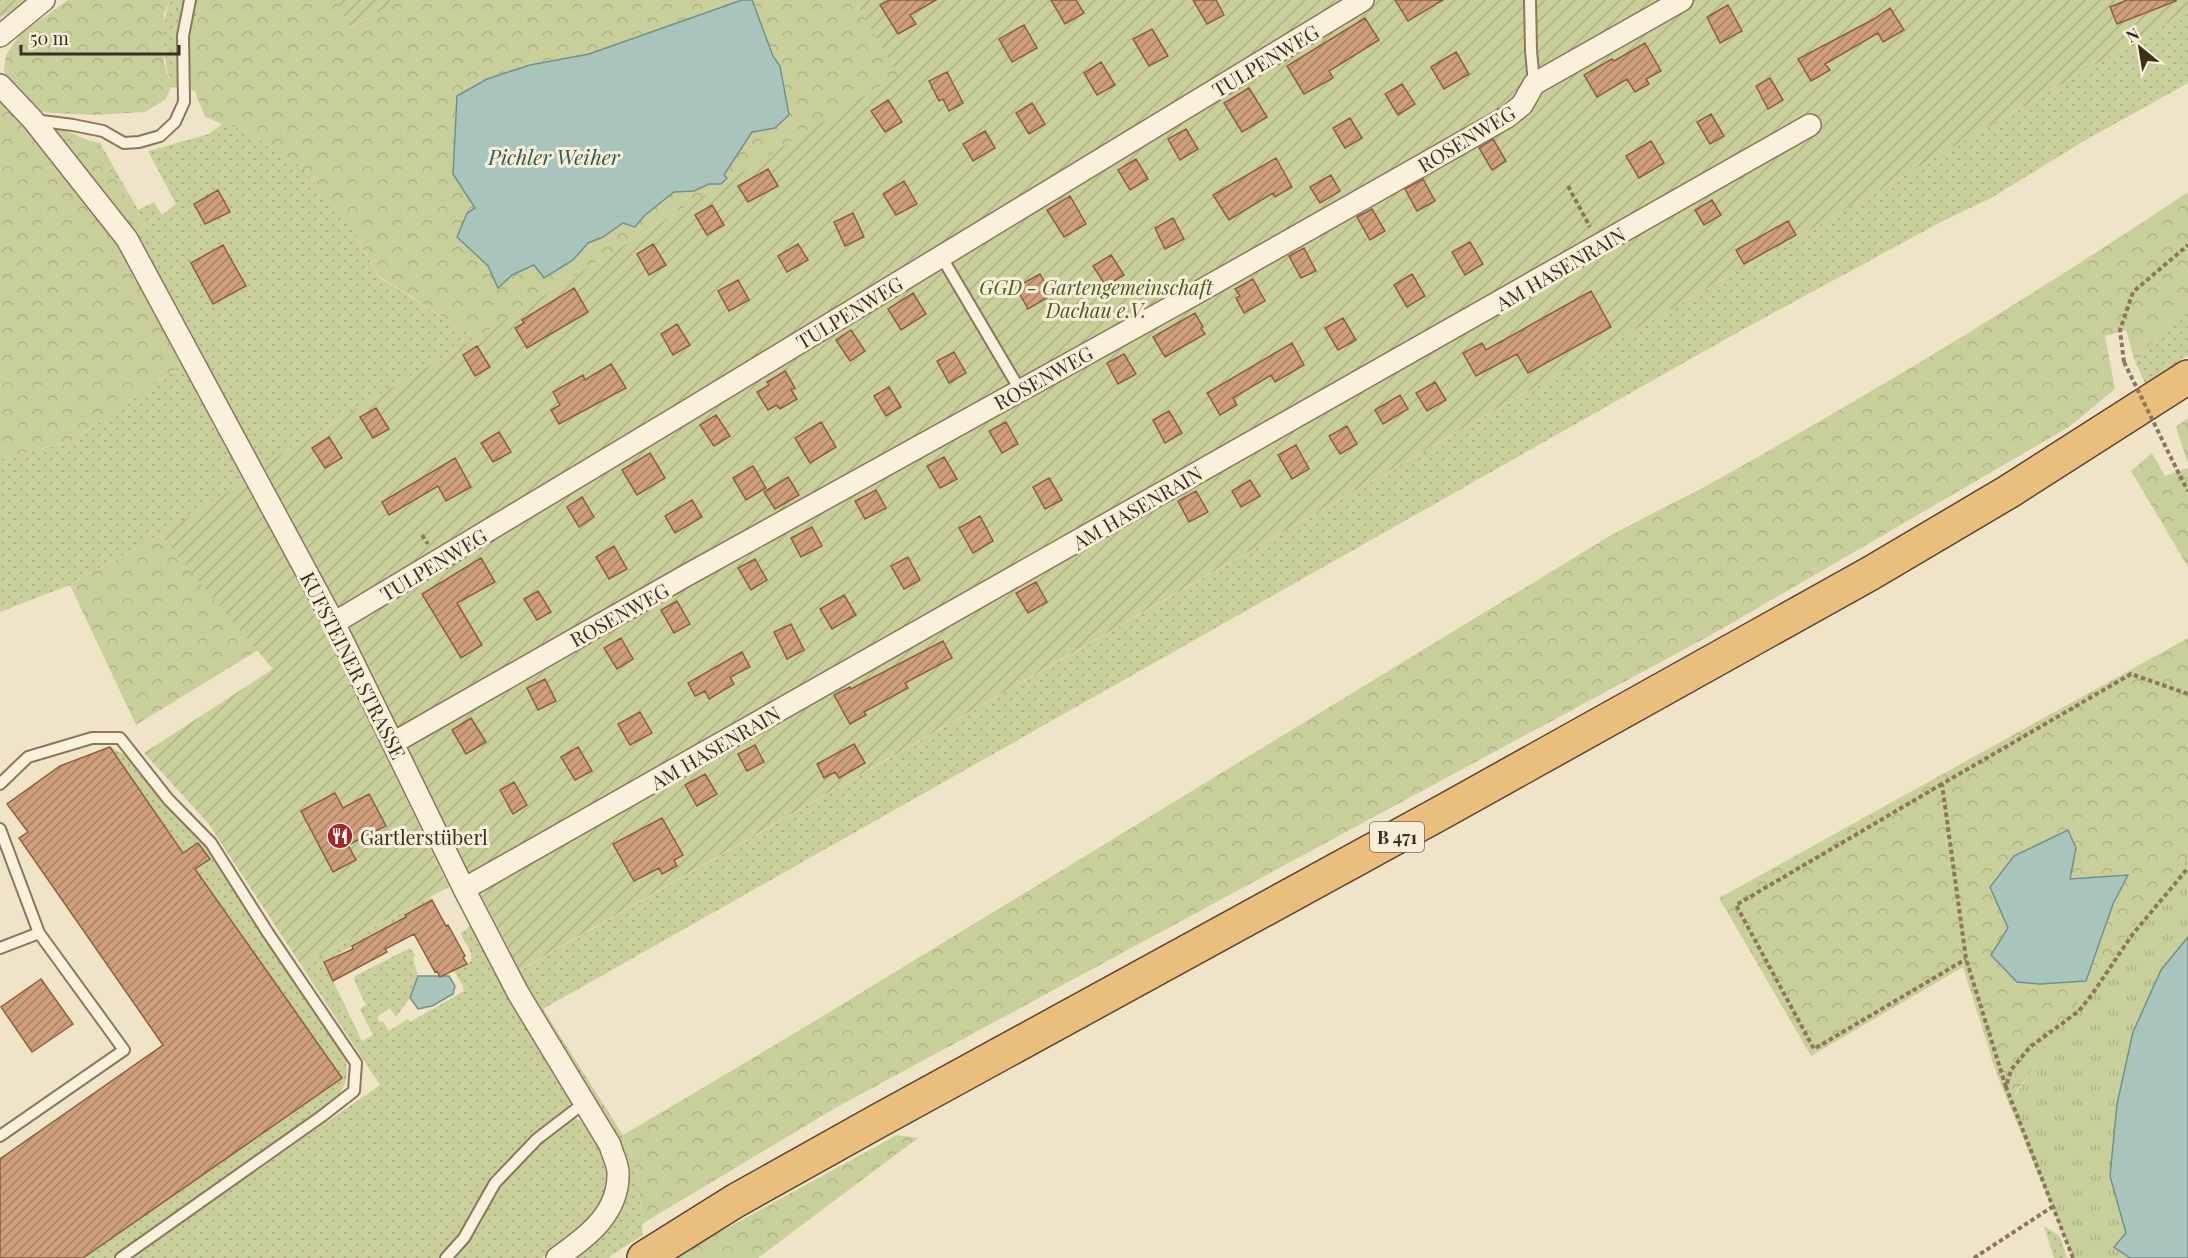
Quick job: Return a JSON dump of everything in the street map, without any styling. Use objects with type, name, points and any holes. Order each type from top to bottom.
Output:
[{"type":"highway","name":"B 471","points":[[644,1258],[735,1201],[878,1121],[1446,810],[1871,573],[2008,492],[2188,377]]},
{"type":"street","points":[[0,36],[44,0]]},
{"type":"street","name":"TULPENWEG","points":[[334,623],[1363,0]]},
{"type":"street","name":"ROSENWEG","points":[[393,743],[1507,117],[1522,105],[1534,84],[1682,0]]},
{"type":"street","name":"KUFSTEINER STRASSE","points":[[0,85],[33,120],[127,239],[334,623],[464,889],[518,993],[610,1144],[618,1169],[613,1201],[605,1216],[587,1236],[557,1258]]},
{"type":"street","name":"AM HASENRAIN","points":[[464,889],[1810,125]]},
{"type":"lane","points":[[33,120],[73,124],[103,131],[124,143],[139,142],[160,136],[175,122],[184,102],[183,36],[189,0]]},
{"type":"lane","points":[[1530,0],[1534,84]]},
{"type":"lane","points":[[941,256],[1020,390]]},
{"type":"lane","points":[[0,784],[28,757],[92,738],[120,738],[168,799],[211,843],[268,933],[356,1063],[354,1091],[121,1258]]},
{"type":"lane","points":[[0,829],[39,933],[124,1050],[0,1136]]},
{"type":"lane","points":[[0,948],[39,933]]},
{"type":"lane","points":[[446,1258],[464,1238],[495,1183],[537,1139],[584,1103]]},
{"type":"path","points":[[1568,186],[1600,245]]},
{"type":"path","points":[[2188,246],[2133,292],[2120,330],[2124,362],[2188,491]]},
{"type":"path","points":[[1966,959],[1814,1049],[1736,904],[2132,674],[2188,694]]},
{"type":"path","points":[[1942,784],[1966,959],[2006,1087],[2073,1258]]},
{"type":"path","points":[[2006,1087],[2011,1070],[2030,1047],[2079,1011],[2132,934],[2188,868]]},
{"type":"path","points":[[1974,1258],[2052,1206]]},
{"type":"green space","points":[[0,0],[30,0],[0,18]]},
{"type":"green space","points":[[68,0],[170,0],[164,14],[164,62],[171,87],[166,99],[145,112],[95,115],[37,112],[12,87],[4,71],[6,55],[20,34]]},
{"type":"green space","points":[[170,0],[204,0],[194,33],[195,91],[171,87],[164,44],[165,21]]},
{"type":"green space","points":[[204,0],[336,0],[351,27],[400,0],[742,0],[589,54],[530,65],[457,96],[453,174],[475,208],[469,249],[488,266],[498,287],[512,275],[534,265],[544,278],[573,260],[588,243],[603,237],[623,223],[635,226],[674,192],[694,191],[709,184],[721,184],[727,178],[723,175],[752,132],[775,128],[780,66],[752,0],[854,0],[899,75],[475,338],[379,276],[347,221],[301,167],[246,130],[205,117],[195,90],[192,57],[197,20]]},
{"type":"green space","points":[[336,0],[401,0],[350,27]]},
{"type":"green space","name":"GGD - Gartengemeinschaft Dachau e.V.","points":[[854,0],[2188,0],[2188,11],[520,970],[259,467],[475,338],[898,75]]},
{"type":"green space","points":[[2188,11],[2188,83],[2084,141],[1993,197],[1941,222],[1740,331],[543,1009],[623,1135],[638,1175],[643,1235],[607,1258],[572,1258],[591,1246],[618,1216],[626,1199],[629,1171],[617,1135],[538,1010],[508,956],[511,951],[521,970]]},
{"type":"green space","points":[[0,99],[30,131],[120,245],[182,365],[70,442],[0,459]]},
{"type":"green space","points":[[222,124],[246,130],[301,167],[347,221],[379,277],[475,338],[259,467],[200,350],[136,232],[146,226],[90,141],[100,143],[138,210],[154,202],[162,215],[176,204],[148,151],[209,134]]},
{"type":"green space","points":[[50,127],[90,141],[146,226],[136,232]]},
{"type":"green space","points":[[2188,192],[2188,303],[2135,362],[2126,330],[2105,336],[2115,389],[2069,427],[1720,630],[837,1107],[642,1224],[638,1175],[623,1135],[795,1033],[1613,534],[1723,477],[1909,369],[2022,300]]},
{"type":"green space","points":[[2188,303],[2188,355],[2146,385],[2135,362]]},
{"type":"green space","points":[[182,365],[245,481],[160,535],[70,585],[0,612],[0,459],[70,442]]},
{"type":"green space","points":[[2188,418],[2188,464],[2176,427]]},
{"type":"green space","points":[[2152,453],[2165,476],[2188,468],[2188,567],[2131,471]]},
{"type":"green space","points":[[245,481],[328,637],[449,887],[301,965],[208,823],[144,753],[273,669],[160,535]]},
{"type":"green space","points":[[160,535],[258,650],[136,725],[70,585]]},
{"type":"green space","points":[[2188,638],[2188,858],[2014,1095],[1997,1075],[1963,967],[1811,1056],[1719,898]],"holes":[[[2068,830],[2076,848],[2070,879],[2128,875],[2113,904],[2086,981],[2040,984],[2017,982],[1991,955],[2008,928],[2014,856]]]},
{"type":"green space","points":[[110,747],[131,758],[140,773],[187,826],[205,842],[346,1061],[347,1077],[337,1099],[113,1258],[83,1258],[341,1077]]},
{"type":"green space","points":[[2188,858],[2188,1258],[2073,1258],[1997,1075],[2015,1095],[2122,940]]},
{"type":"green space","points":[[431,897],[432,900],[405,915],[413,930],[400,920],[324,962],[362,1041],[373,1035],[360,1009],[366,1005],[354,980],[355,976],[410,948],[415,955],[413,958],[418,976],[410,998],[396,1017],[390,1008],[377,1017],[380,1022],[383,1021],[389,1031],[408,1019],[410,1022],[464,991],[454,971],[471,961],[470,950],[461,933],[470,926],[464,915],[469,916],[573,1101],[558,1116],[563,1123],[575,1118],[593,1128],[603,1150],[610,1173],[610,1187],[598,1212],[576,1233],[542,1258],[131,1258],[380,1085],[301,965]]},
{"type":"green space","points":[[897,1135],[918,1138],[758,1258],[672,1258]]},
{"type":"green space","points":[[2044,1226],[2060,1236],[2067,1258],[2054,1258]]},
{"type":"water","name":"Pichler Weiher","points":[[742,0],[752,0],[773,56],[780,66],[789,115],[775,128],[752,132],[724,175],[727,178],[721,184],[709,184],[694,191],[674,192],[644,216],[635,227],[623,223],[603,237],[588,243],[573,260],[544,278],[534,265],[512,275],[498,288],[488,266],[457,237],[467,213],[475,208],[453,174],[457,96],[487,79],[530,65],[589,54]]},
{"type":"water","points":[[2068,830],[2076,848],[2070,879],[2128,875],[2113,904],[2086,981],[2040,984],[2017,982],[1991,955],[2008,928],[1990,887],[2014,856]]},
{"type":"water","points":[[2188,937],[2188,1258],[2130,1258],[2114,1247],[2126,1233],[2110,1176],[2117,1104],[2133,1032],[2161,970]]},
{"type":"water","points":[[418,976],[449,976],[455,986],[453,994],[432,1006],[418,1009],[410,998]]},
{"type":"building","points":[[889,0],[936,0],[910,15],[916,24],[898,34],[880,5]]},
{"type":"building","points":[[1051,0],[1076,0],[1084,13],[1065,24]]},
{"type":"building","points":[[1193,0],[1216,0],[1224,15],[1207,24]]},
{"type":"building","points":[[1395,0],[1443,0],[1408,21]]},
{"type":"building","points":[[2127,0],[2176,1],[2117,24],[2110,7]]},
{"type":"building","points":[[1728,5],[1742,31],[1720,43],[1707,17]]},
{"type":"building","points":[[1890,8],[1904,30],[1883,42],[1878,33],[1825,64],[1830,70],[1811,81],[1798,59],[1874,19]]},
{"type":"building","points":[[1365,18],[1379,40],[1329,71],[1333,78],[1304,94],[1287,66]]},
{"type":"building","points":[[1024,25],[1037,48],[1012,62],[999,39]]},
{"type":"building","points":[[1152,29],[1168,56],[1149,66],[1133,39]]},
{"type":"building","points":[[1645,43],[1661,71],[1646,79],[1649,84],[1635,92],[1627,79],[1597,97],[1584,75]]},
{"type":"building","points":[[1456,52],[1469,74],[1444,89],[1431,67]]},
{"type":"building","points":[[1101,62],[1115,85],[1097,95],[1084,73]]},
{"type":"building","points":[[947,72],[963,103],[949,111],[943,99],[939,101],[929,81]]},
{"type":"building","points":[[1770,78],[1783,100],[1768,109],[1756,86]]},
{"type":"building","points":[[1402,84],[1415,104],[1398,115],[1385,94]]},
{"type":"building","points":[[1249,88],[1267,117],[1242,132],[1224,103]]},
{"type":"building","points":[[888,100],[902,122],[885,132],[871,111]]},
{"type":"building","points":[[1032,103],[1045,124],[1029,134],[1016,113]]},
{"type":"building","points":[[1711,114],[1724,136],[1710,144],[1697,122]]},
{"type":"building","points":[[1350,118],[1362,138],[1345,148],[1333,128]]},
{"type":"building","points":[[1186,129],[1198,149],[1180,160],[1168,139]]},
{"type":"building","points":[[985,131],[995,148],[973,161],[963,144]]},
{"type":"building","points":[[1493,139],[1506,161],[1492,170],[1479,148]]},
{"type":"building","points":[[1651,141],[1664,163],[1639,178],[1626,156]]},
{"type":"building","points":[[1276,158],[1292,187],[1275,197],[1273,193],[1229,220],[1213,195]]},
{"type":"building","points":[[1136,159],[1148,179],[1130,190],[1118,170]]},
{"type":"building","points":[[768,169],[778,186],[748,202],[738,186]]},
{"type":"building","points":[[1331,175],[1340,191],[1320,203],[1310,187]]},
{"type":"building","points":[[1423,179],[1435,201],[1417,211],[1405,189]]},
{"type":"building","points":[[904,181],[917,204],[896,215],[883,194]]},
{"type":"building","points":[[218,190],[230,212],[205,224],[194,204]]},
{"type":"building","points":[[1070,196],[1086,224],[1064,237],[1047,210]]},
{"type":"building","points":[[1712,200],[1721,215],[1704,225],[1695,210]]},
{"type":"building","points":[[712,205],[724,225],[707,235],[695,215]]},
{"type":"building","points":[[1372,209],[1385,231],[1370,240],[1357,217]]},
{"type":"building","points":[[853,213],[864,237],[845,246],[834,222]]},
{"type":"building","points":[[1173,218],[1184,239],[1165,249],[1155,228]]},
{"type":"building","points":[[1788,221],[1796,235],[1744,264],[1736,250]]},
{"type":"building","points":[[1470,242],[1483,264],[1465,275],[1452,252]]},
{"type":"building","points":[[653,244],[666,265],[649,275],[637,254]]},
{"type":"building","points":[[798,244],[808,260],[787,272],[778,256]]},
{"type":"building","points":[[223,245],[246,286],[213,304],[191,263]]},
{"type":"building","points":[[1304,248],[1316,271],[1301,278],[1289,256]]},
{"type":"building","points":[[1111,255],[1124,275],[1106,286],[1093,266]]},
{"type":"building","points":[[1040,274],[1052,295],[1028,309],[1016,287]]},
{"type":"building","points":[[1412,274],[1425,296],[1407,307],[1394,285]]},
{"type":"building","points":[[1253,279],[1265,301],[1244,313],[1236,298],[1240,296],[1235,289]]},
{"type":"building","points":[[738,280],[749,300],[729,311],[718,291]]},
{"type":"building","points":[[574,288],[588,312],[527,348],[515,328],[524,323],[522,320]]},
{"type":"building","points":[[1591,291],[1611,327],[1528,373],[1517,354],[1476,376],[1463,353],[1482,343],[1486,350]]},
{"type":"building","points":[[913,293],[926,314],[901,330],[888,309]]},
{"type":"building","points":[[1195,313],[1205,334],[1165,357],[1153,337]]},
{"type":"building","points":[[1343,318],[1356,340],[1338,350],[1325,328]]},
{"type":"building","points":[[677,324],[690,345],[673,355],[661,334]]},
{"type":"building","points":[[851,330],[865,351],[850,361],[836,340]]},
{"type":"building","points":[[1292,343],[1304,365],[1275,382],[1271,375],[1233,398],[1237,405],[1220,415],[1207,393]]},
{"type":"building","points":[[477,346],[490,367],[475,376],[463,355]]},
{"type":"building","points":[[954,352],[966,373],[949,383],[937,361]]},
{"type":"building","points":[[1124,354],[1136,374],[1118,384],[1107,363]]},
{"type":"building","points":[[611,364],[626,388],[559,424],[551,410],[560,405],[553,392],[583,375],[585,380]]},
{"type":"building","points":[[785,371],[795,388],[791,390],[797,399],[780,409],[777,405],[768,410],[757,392],[769,385],[767,382]]},
{"type":"building","points":[[1435,382],[1446,400],[1427,411],[1416,393]]},
{"type":"building","points":[[889,387],[901,407],[886,416],[874,396]]},
{"type":"building","points":[[1400,395],[1408,409],[1383,424],[1375,410]]},
{"type":"building","points":[[376,408],[389,429],[373,438],[360,417]]},
{"type":"building","points":[[1169,411],[1182,433],[1165,443],[1153,420]]},
{"type":"building","points":[[716,415],[730,436],[714,446],[700,425]]},
{"type":"building","points":[[821,422],[836,447],[810,463],[795,438]]},
{"type":"building","points":[[1006,422],[1018,444],[1002,453],[989,431]]},
{"type":"building","points":[[1347,426],[1357,444],[1340,454],[1329,436]]},
{"type":"building","points":[[499,432],[511,452],[493,462],[481,443]]},
{"type":"building","points":[[329,437],[342,458],[325,468],[312,448]]},
{"type":"building","points":[[1296,445],[1309,469],[1292,479],[1278,455]]},
{"type":"building","points":[[650,453],[665,478],[637,495],[622,470]]},
{"type":"building","points":[[944,457],[957,479],[940,488],[927,466]]},
{"type":"building","points":[[455,458],[471,487],[446,501],[438,486],[389,515],[382,502]]},
{"type":"building","points":[[753,466],[766,488],[746,500],[733,478]]},
{"type":"building","points":[[788,477],[799,495],[775,509],[764,492]]},
{"type":"building","points":[[1049,478],[1062,500],[1045,509],[1033,487]]},
{"type":"building","points":[[1250,480],[1260,496],[1241,507],[1232,491]]},
{"type":"building","points":[[876,490],[886,508],[865,519],[855,501]]},
{"type":"building","points":[[1196,491],[1208,512],[1189,522],[1178,501]]},
{"type":"building","points":[[582,497],[594,517],[579,527],[567,507]]},
{"type":"building","points":[[692,500],[702,517],[675,533],[665,516]]},
{"type":"building","points":[[980,516],[993,541],[973,553],[959,528]]},
{"type":"building","points":[[812,527],[822,546],[801,557],[791,538]]},
{"type":"building","points":[[614,546],[627,569],[609,579],[596,557]]},
{"type":"building","points":[[908,557],[920,580],[904,589],[891,566]]},
{"type":"building","points":[[481,558],[495,582],[457,603],[482,645],[461,658],[422,594]]},
{"type":"building","points":[[755,559],[767,580],[751,590],[738,568]]},
{"type":"building","points":[[1036,582],[1047,602],[1028,613],[1016,593]]},
{"type":"building","points":[[538,591],[551,612],[537,620],[524,599]]},
{"type":"building","points":[[844,595],[856,615],[832,629],[820,609]]},
{"type":"building","points":[[677,601],[690,624],[674,633],[661,610]]},
{"type":"building","points":[[791,624],[804,650],[787,659],[774,632]]},
{"type":"building","points":[[621,638],[633,659],[617,669],[604,648]]},
{"type":"building","points":[[943,641],[952,658],[905,683],[908,688],[864,712],[866,715],[850,724],[834,695],[850,687],[851,689]]},
{"type":"building","points":[[742,652],[750,667],[730,677],[734,684],[709,699],[705,691],[695,696],[688,683]]},
{"type":"building","points":[[545,679],[556,701],[538,710],[527,688]]},
{"type":"building","points":[[640,712],[652,733],[630,745],[618,724]]},
{"type":"building","points":[[471,718],[486,742],[466,754],[452,730]]},
{"type":"building","points":[[854,744],[865,763],[839,778],[835,772],[824,778],[817,764]]},
{"type":"building","points":[[755,745],[764,762],[747,771],[738,754]]},
{"type":"building","points":[[110,747],[183,853],[198,843],[210,859],[195,869],[342,1078],[83,1258],[0,1258],[0,1159],[163,1045],[19,838],[28,832],[7,804],[60,766]]},
{"type":"building","points":[[578,747],[592,771],[575,780],[561,757]]},
{"type":"building","points":[[705,774],[717,794],[697,806],[685,785]]},
{"type":"building","points":[[514,782],[527,805],[513,814],[500,790]]},
{"type":"building","name":"Gartlerstüberl","points":[[335,793],[343,808],[369,794],[386,826],[348,845],[356,860],[333,872],[301,811]]},
{"type":"building","points":[[662,818],[683,855],[674,860],[677,866],[662,874],[659,868],[634,881],[613,844]]},
{"type":"building","points":[[432,900],[465,956],[463,957],[467,964],[440,977],[414,934],[385,949],[387,952],[333,981],[324,962],[353,949],[352,946]]},
{"type":"building","points":[[41,979],[73,1024],[32,1052],[1,1007]]},
{"type":"place","name":"Gartlerstüberl","points":[[340,836]]}]
